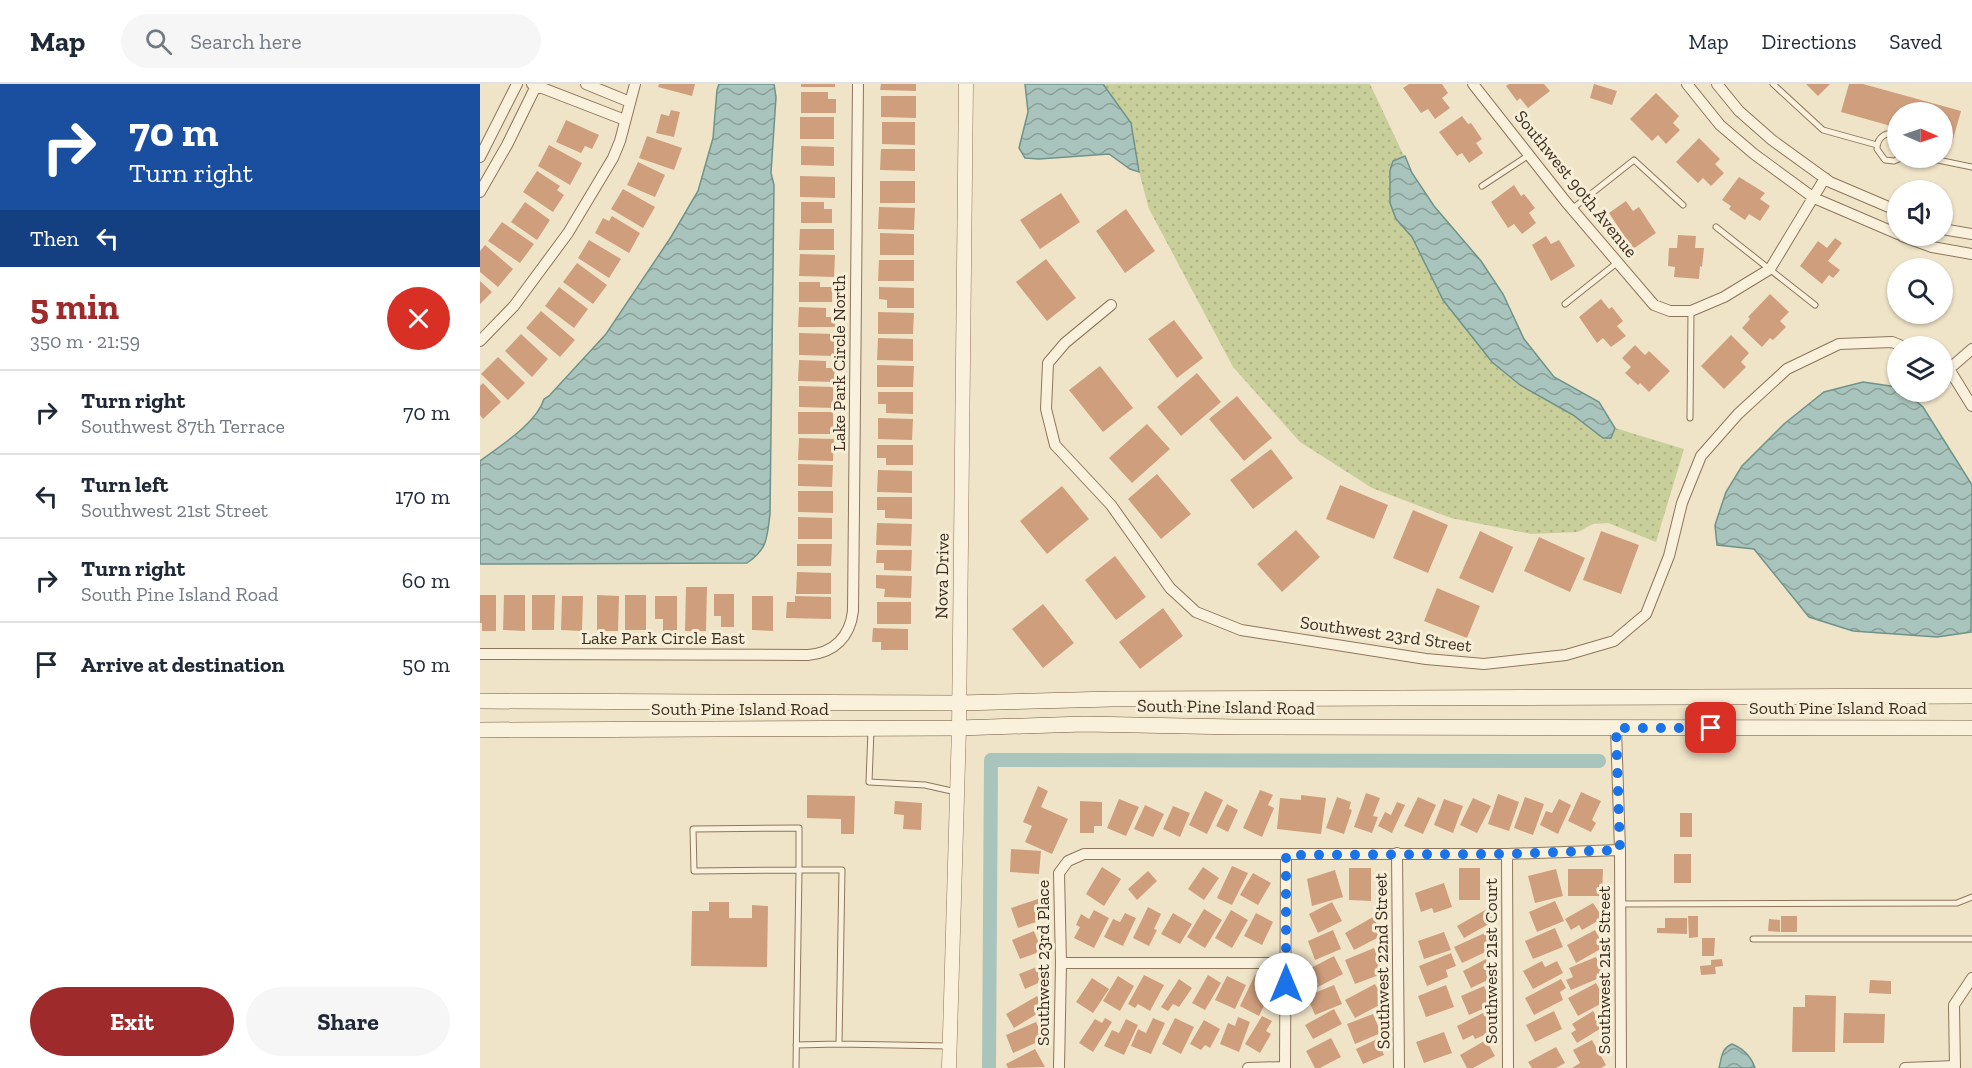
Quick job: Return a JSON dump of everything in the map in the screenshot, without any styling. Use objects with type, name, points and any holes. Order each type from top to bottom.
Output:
[{"type":"main road","name":"South Pine Island Road","points":[[480,701],[959,703],[1124,699],[1972,696]]},
{"type":"main road","name":"South Pine Island Road","points":[[480,729],[959,728],[1084,724],[1237,727],[1972,728]]},
{"type":"street","points":[[480,157],[517,84]]},
{"type":"street","points":[[586,84],[630,102]]},
{"type":"street","points":[[480,341],[514,306],[568,233],[613,158],[635,84]]},
{"type":"street","name":"Lake Park Circle North","points":[[842,640],[848,631],[853,611],[858,84]]},
{"type":"street","name":"Nova Drive","points":[[950,1068],[959,728],[966,84]]},
{"type":"street","name":"Southwest 90th Avenue","points":[[1473,84],[1572,209],[1654,305],[1670,310],[1690,311]]},
{"type":"street","points":[[1686,84],[1720,125],[1754,154],[1814,198],[1887,229]]},
{"type":"street","points":[[1717,84],[1739,111],[1772,140],[1825,178],[1887,206]]},
{"type":"street","points":[[480,192],[507,146],[535,85],[625,120]]},
{"type":"street","points":[[1690,311],[1724,297],[1770,269],[1825,178]]},
{"type":"street","points":[[1953,231],[1972,234]]},
{"type":"street","points":[[1929,246],[1972,254]]},
{"type":"street","name":"Southwest 23rd Street","points":[[1111,305],[1065,343],[1048,363],[1046,409],[1055,445],[1111,505],[1170,588],[1196,612],[1241,630],[1426,658],[1484,664],[1566,655],[1614,642],[1646,614],[1669,556],[1682,503],[1701,456],[1738,414],[1787,369],[1839,344],[1887,342]]},
{"type":"street","points":[[1953,362],[1972,349]]},
{"type":"street","points":[[1953,378],[1972,406]]},
{"type":"street","name":"Lake Park Circle East","points":[[480,654],[808,655],[825,652],[842,640]]},
{"type":"street","name":"Southwest 21st Street","points":[[1616,728],[1620,850],[1621,1068]]},
{"type":"street","points":[[1248,1068],[1285,1068],[1286,855],[1507,854],[1620,850]]},
{"type":"street","name":"Southwest 22nd Street","points":[[1397,853],[1399,1068]]},
{"type":"street","name":"Southwest 23rd Place","points":[[1059,1068],[1061,963],[1059,873],[1068,861],[1084,854],[1286,855]]},
{"type":"street","name":"Southwest 21st Court","points":[[1507,854],[1508,1068]]},
{"type":"street","points":[[1061,963],[1286,963]]},
{"type":"street","points":[[1905,1068],[1954,1067],[1954,1005],[1972,978]]},
{"type":"lane","points":[[1773,84],[1823,130],[1877,145]]},
{"type":"lane","points":[[1887,134],[1878,140],[1877,145],[1878,154],[1887,160]]},
{"type":"lane","points":[[1482,186],[1529,155]]},
{"type":"lane","points":[[1572,209],[1634,160],[1683,205]]},
{"type":"lane","points":[[1953,163],[1972,167]]},
{"type":"lane","points":[[1716,227],[1815,305]]},
{"type":"lane","points":[[1565,304],[1618,262]]},
{"type":"lane","points":[[1690,311],[1690,418]]},
{"type":"lane","points":[[871,728],[869,782],[925,785],[957,792]]},
{"type":"lane","points":[[796,1068],[799,870],[799,828],[693,828],[694,871],[799,870],[842,870],[839,1044]]},
{"type":"lane","points":[[1619,904],[1958,903],[1972,897]]},
{"type":"lane","points":[[1754,939],[1972,939]]},
{"type":"lane","points":[[796,1045],[950,1046]]},
{"type":"green space","points":[[1103,84],[1370,84],[1412,173],[1434,206],[1481,261],[1503,294],[1524,339],[1554,377],[1599,402],[1615,428],[1684,449],[1656,542],[1608,523],[1593,524],[1578,532],[1531,534],[1451,518],[1372,488],[1300,442],[1233,367],[1149,209],[1139,172],[1131,123]]},
{"type":"water","points":[[719,84],[774,84],[776,97],[771,173],[774,185],[770,514],[763,547],[747,563],[480,564],[480,461],[534,417],[544,399],[606,334],[671,237],[698,191],[713,138]]},
{"type":"water","points":[[1025,84],[1103,84],[1131,123],[1139,172],[1130,169],[1109,154],[1025,158],[1019,148],[1028,112]]},
{"type":"water","points":[[1405,156],[1412,173],[1434,206],[1481,261],[1503,294],[1524,339],[1554,377],[1599,402],[1615,428],[1611,438],[1603,438],[1573,415],[1520,385],[1492,362],[1443,300],[1412,237],[1396,219],[1390,203],[1390,170],[1393,161]]},
{"type":"water","points":[[1863,382],[1887,386],[1887,402],[1917,402],[1923,407],[1972,485],[1971,632],[1937,637],[1853,631],[1809,617],[1754,549],[1717,545],[1715,525],[1726,492],[1742,466],[1784,424],[1824,392]]},
{"type":"water","points":[[1732,1044],[1746,1053],[1755,1068],[1719,1068],[1724,1051]]},
{"type":"building","points":[[659,84],[695,84],[692,96],[658,87]]},
{"type":"building","points":[[801,84],[835,84],[835,87],[801,87]]},
{"type":"building","points":[[881,84],[916,84],[916,91],[880,90]]},
{"type":"building","points":[[1409,84],[1442,84],[1448,93],[1442,98],[1450,108],[1435,119],[1428,109],[1421,113],[1403,88]]},
{"type":"building","points":[[1509,84],[1544,84],[1550,91],[1528,108],[1520,98],[1517,101],[1506,86]]},
{"type":"building","points":[[1594,84],[1617,91],[1612,105],[1590,98]]},
{"type":"building","points":[[1806,84],[1830,84],[1818,96]]},
{"type":"building","points":[[1849,84],[1863,84],[1928,102],[1887,102],[1887,125],[1841,112]]},
{"type":"building","points":[[801,92],[828,92],[828,99],[836,99],[836,113],[801,113]]},
{"type":"building","points":[[1656,93],[1679,116],[1673,123],[1680,130],[1666,144],[1658,135],[1652,141],[1630,119]]},
{"type":"building","points":[[881,96],[916,96],[916,118],[881,117]]},
{"type":"building","points":[[1953,109],[1961,111],[1953,139]]},
{"type":"building","points":[[671,110],[680,112],[674,137],[656,133],[661,114],[669,116]]},
{"type":"building","points":[[1462,116],[1468,124],[1471,123],[1482,139],[1476,143],[1483,153],[1469,163],[1462,153],[1457,156],[1439,132]]},
{"type":"building","points":[[800,117],[834,117],[834,139],[800,139]]},
{"type":"building","points":[[566,120],[599,135],[592,149],[585,146],[581,153],[556,142]]},
{"type":"building","points":[[882,122],[915,122],[915,145],[882,144]]},
{"type":"building","points":[[647,136],[682,148],[674,170],[639,158]]},
{"type":"building","points":[[1699,138],[1720,159],[1715,164],[1724,173],[1711,186],[1703,178],[1698,183],[1676,162]]},
{"type":"building","points":[[549,145],[582,163],[570,185],[538,166]]},
{"type":"building","points":[[801,146],[834,147],[834,166],[801,165]]},
{"type":"building","points":[[881,149],[915,149],[915,171],[880,170]]},
{"type":"building","points":[[638,162],[665,175],[655,197],[627,185]]},
{"type":"building","points":[[537,171],[560,186],[557,190],[564,195],[553,212],[523,192]]},
{"type":"building","points":[[800,176],[835,177],[835,198],[800,197]]},
{"type":"building","points":[[1739,177],[1765,193],[1760,199],[1770,206],[1760,221],[1749,214],[1745,220],[1729,209],[1731,206],[1722,200]]},
{"type":"building","points":[[880,181],[915,181],[915,203],[880,203]]},
{"type":"building","points":[[1514,185],[1521,196],[1524,194],[1535,208],[1529,213],[1536,223],[1522,234],[1514,224],[1508,228],[1491,202]]},
{"type":"building","points":[[623,189],[655,207],[643,228],[611,209]]},
{"type":"building","points":[[1061,193],[1080,222],[1040,249],[1020,220]]},
{"type":"building","points":[[1626,201],[1633,211],[1639,207],[1656,233],[1633,249],[1609,213]]},
{"type":"building","points":[[525,202],[550,220],[537,240],[511,222]]},
{"type":"building","points":[[801,202],[824,202],[824,209],[832,209],[832,223],[801,223]]},
{"type":"building","points":[[879,207],[915,208],[914,230],[878,229]]},
{"type":"building","points":[[1126,209],[1155,251],[1125,273],[1096,231]]},
{"type":"building","points":[[612,216],[640,233],[629,253],[595,233],[603,218],[609,221]]},
{"type":"building","points":[[502,222],[534,244],[520,263],[488,241]]},
{"type":"building","points":[[800,229],[834,229],[834,250],[799,250]]},
{"type":"building","points":[[880,233],[914,234],[914,255],[880,255]]},
{"type":"building","points":[[1678,235],[1696,236],[1695,248],[1704,248],[1699,279],[1674,277],[1675,267],[1668,266],[1669,248],[1677,248]]},
{"type":"building","points":[[1546,236],[1551,244],[1559,240],[1575,266],[1551,281],[1532,245]]},
{"type":"building","points":[[1835,238],[1842,243],[1828,261],[1840,270],[1833,278],[1829,275],[1822,284],[1800,266],[1818,241],[1827,248]]},
{"type":"building","points":[[589,240],[621,259],[609,278],[578,258]]},
{"type":"building","points":[[485,245],[513,269],[498,287],[480,272],[480,251]]},
{"type":"building","points":[[800,254],[835,255],[834,277],[799,276]]},
{"type":"building","points":[[1046,259],[1076,298],[1047,321],[1016,282]]},
{"type":"building","points":[[879,260],[914,260],[914,281],[878,281]]},
{"type":"building","points":[[577,263],[607,285],[593,304],[563,282]]},
{"type":"building","points":[[480,281],[492,292],[480,304]]},
{"type":"building","points":[[799,282],[820,282],[820,287],[832,287],[832,302],[799,302]]},
{"type":"building","points":[[559,287],[588,309],[574,328],[545,306]]},
{"type":"building","points":[[879,287],[914,288],[914,308],[887,308],[887,300],[879,299]]},
{"type":"building","points":[[1770,294],[1789,312],[1780,321],[1786,327],[1762,347],[1742,328],[1750,319],[1748,317]]},
{"type":"building","points":[[1601,299],[1609,309],[1612,307],[1623,321],[1617,326],[1626,336],[1611,347],[1603,338],[1597,343],[1579,317]]},
{"type":"building","points":[[799,307],[826,308],[826,317],[835,317],[835,327],[798,327]]},
{"type":"building","points":[[541,311],[575,340],[560,357],[526,328]]},
{"type":"building","points":[[878,312],[914,313],[913,334],[878,334]]},
{"type":"building","points":[[1174,320],[1203,358],[1177,378],[1148,339]]},
{"type":"building","points":[[799,333],[834,334],[834,356],[799,355]]},
{"type":"building","points":[[521,334],[548,359],[532,377],[505,351]]},
{"type":"building","points":[[1731,335],[1749,353],[1741,362],[1746,367],[1724,389],[1701,366]]},
{"type":"building","points":[[878,338],[913,339],[913,361],[877,360]]},
{"type":"building","points":[[1635,345],[1645,355],[1649,351],[1670,371],[1649,392],[1625,373],[1631,367],[1622,358]]},
{"type":"building","points":[[498,357],[525,383],[508,400],[481,374]]},
{"type":"building","points":[[799,360],[826,361],[826,368],[835,368],[834,382],[798,381]]},
{"type":"building","points":[[877,365],[914,366],[913,387],[877,387]]},
{"type":"building","points":[[1100,366],[1133,408],[1103,432],[1069,390]]},
{"type":"building","points":[[1197,373],[1221,402],[1181,436],[1157,407]]},
{"type":"building","points":[[483,383],[501,402],[483,419],[480,415],[480,386]]},
{"type":"building","points":[[799,386],[833,387],[833,408],[799,407]]},
{"type":"building","points":[[878,392],[913,392],[913,414],[886,413],[886,404],[878,404]]},
{"type":"building","points":[[1237,396],[1272,438],[1244,461],[1209,419]]},
{"type":"building","points":[[798,412],[833,412],[833,434],[798,434]]},
{"type":"building","points":[[878,418],[913,419],[912,440],[878,439]]},
{"type":"building","points":[[1147,424],[1170,449],[1132,483],[1109,458]]},
{"type":"building","points":[[799,438],[834,439],[833,461],[798,460]]},
{"type":"building","points":[[877,445],[913,445],[913,465],[886,465],[886,458],[877,458]]},
{"type":"building","points":[[1271,449],[1293,478],[1253,509],[1230,480]]},
{"type":"building","points":[[798,464],[833,465],[832,487],[798,486]]},
{"type":"building","points":[[878,470],[912,471],[912,493],[877,492]]},
{"type":"building","points":[[1157,474],[1191,514],[1161,539],[1128,499]]},
{"type":"building","points":[[1340,485],[1388,505],[1374,539],[1326,519]]},
{"type":"building","points":[[1062,486],[1089,519],[1047,554],[1020,521]]},
{"type":"building","points":[[798,491],[833,491],[833,513],[798,512]]},
{"type":"building","points":[[877,497],[912,497],[912,519],[885,518],[885,510],[877,510]]},
{"type":"building","points":[[1413,510],[1448,525],[1428,573],[1393,558]]},
{"type":"building","points":[[798,517],[832,518],[832,539],[798,539]]},
{"type":"building","points":[[877,523],[912,524],[911,546],[876,545]]},
{"type":"building","points":[[1296,530],[1320,557],[1282,592],[1257,564]]},
{"type":"building","points":[[1480,531],[1513,547],[1493,593],[1459,578]]},
{"type":"building","points":[[1601,531],[1639,545],[1621,594],[1583,580]]},
{"type":"building","points":[[1539,537],[1585,558],[1570,592],[1524,571]]},
{"type":"building","points":[[797,544],[832,544],[831,566],[797,566]]},
{"type":"building","points":[[877,550],[912,550],[911,571],[884,570],[884,563],[876,563]]},
{"type":"building","points":[[1115,556],[1146,597],[1116,620],[1085,580]]},
{"type":"building","points":[[797,572],[831,573],[831,594],[796,594]]},
{"type":"building","points":[[876,575],[912,576],[911,598],[884,597],[885,589],[876,588]]},
{"type":"building","points":[[686,587],[707,587],[706,631],[685,631]]},
{"type":"building","points":[[1437,588],[1480,606],[1467,638],[1424,621]]},
{"type":"building","points":[[714,594],[734,594],[734,627],[721,627],[721,616],[714,616]]},
{"type":"building","points":[[480,595],[496,595],[496,631],[482,631]]},
{"type":"building","points":[[504,595],[525,595],[525,631],[503,630]]},
{"type":"building","points":[[532,595],[555,595],[554,630],[532,630]]},
{"type":"building","points":[[597,595],[619,596],[618,631],[597,631]]},
{"type":"building","points":[[625,595],[646,595],[646,630],[625,630]]},
{"type":"building","points":[[562,596],[583,596],[582,631],[561,630]]},
{"type":"building","points":[[655,596],[677,596],[677,631],[663,631],[663,619],[655,619]]},
{"type":"building","points":[[752,596],[773,596],[773,631],[752,630]]},
{"type":"building","points":[[795,596],[831,597],[831,619],[786,618],[787,602],[795,602]]},
{"type":"building","points":[[877,602],[911,602],[911,624],[877,624]]},
{"type":"building","points":[[1043,604],[1074,643],[1043,668],[1012,629]]},
{"type":"building","points":[[1163,608],[1183,636],[1140,669],[1119,642]]},
{"type":"building","points":[[873,628],[908,629],[908,650],[881,650],[881,642],[872,642]]},
{"type":"building","points":[[1038,786],[1048,791],[1041,807],[1068,819],[1052,854],[1025,842],[1032,826],[1023,822]]},
{"type":"building","points":[[1260,790],[1273,795],[1268,805],[1274,808],[1262,837],[1243,828]]},
{"type":"building","points":[[1205,791],[1223,800],[1207,834],[1189,825]]},
{"type":"building","points":[[1581,792],[1601,801],[1592,820],[1596,823],[1591,832],[1568,821]]},
{"type":"building","points":[[1366,793],[1380,798],[1373,816],[1378,817],[1372,833],[1354,827]]},
{"type":"building","points":[[1498,794],[1519,802],[1509,831],[1488,824]]},
{"type":"building","points":[[807,795],[855,796],[854,834],[841,834],[841,819],[807,818]]},
{"type":"building","points":[[1301,795],[1326,798],[1321,834],[1277,829],[1280,798],[1301,800]]},
{"type":"building","points":[[1337,797],[1351,802],[1349,809],[1352,810],[1344,834],[1326,828]]},
{"type":"building","points":[[1418,797],[1436,805],[1423,834],[1404,826]]},
{"type":"building","points":[[1525,797],[1544,804],[1533,835],[1514,828]]},
{"type":"building","points":[[1473,798],[1491,806],[1477,833],[1460,825]]},
{"type":"building","points":[[1119,799],[1139,807],[1126,836],[1107,828]]},
{"type":"building","points":[[1444,799],[1463,806],[1453,833],[1434,825]]},
{"type":"building","points":[[1559,799],[1571,805],[1558,834],[1540,825],[1546,811],[1552,813]]},
{"type":"building","points":[[895,801],[922,803],[921,830],[903,829],[904,815],[894,814]]},
{"type":"building","points":[[1080,801],[1102,802],[1102,826],[1094,826],[1094,833],[1080,833]]},
{"type":"building","points":[[1397,802],[1405,805],[1392,833],[1378,826],[1385,812],[1391,815]]},
{"type":"building","points":[[1227,804],[1238,810],[1228,832],[1216,826]]},
{"type":"building","points":[[1145,805],[1164,814],[1153,837],[1134,829]]},
{"type":"building","points":[[1173,806],[1190,813],[1180,837],[1163,829]]},
{"type":"building","points":[[1680,813],[1692,813],[1692,837],[1680,837]]},
{"type":"building","points":[[1011,849],[1041,851],[1039,874],[1010,872]]},
{"type":"building","points":[[1674,854],[1691,854],[1691,883],[1674,883]]},
{"type":"building","points":[[1232,866],[1248,873],[1232,905],[1217,898]]},
{"type":"building","points":[[1102,867],[1121,879],[1104,906],[1086,894]]},
{"type":"building","points":[[1203,867],[1219,878],[1204,900],[1188,889]]},
{"type":"building","points":[[1349,868],[1371,868],[1371,901],[1349,900]]},
{"type":"building","points":[[1459,868],[1480,868],[1480,900],[1459,900]]},
{"type":"building","points":[[1556,869],[1563,896],[1535,903],[1528,876]]},
{"type":"building","points":[[1568,869],[1603,869],[1602,896],[1568,896]]},
{"type":"building","points":[[1335,870],[1343,897],[1312,906],[1307,879]]},
{"type":"building","points":[[1148,871],[1157,881],[1137,900],[1128,889]]},
{"type":"building","points":[[1253,873],[1271,883],[1258,905],[1240,895]]},
{"type":"building","points":[[1444,883],[1452,907],[1434,913],[1432,908],[1421,912],[1415,893]]},
{"type":"building","points":[[1041,898],[1048,918],[1018,928],[1011,908]]},
{"type":"building","points":[[1555,901],[1564,921],[1537,932],[1529,912]]},
{"type":"building","points":[[709,902],[729,902],[729,918],[752,918],[752,905],[768,906],[767,967],[691,966],[692,911],[709,911]]},
{"type":"building","points":[[1332,902],[1342,921],[1318,933],[1309,914]]},
{"type":"building","points":[[1593,903],[1603,918],[1582,930],[1579,925],[1571,930],[1565,919]]},
{"type":"building","points":[[1148,907],[1161,914],[1154,929],[1157,930],[1149,946],[1133,938]]},
{"type":"building","points":[[1204,909],[1222,920],[1205,948],[1187,937]]},
{"type":"building","points":[[1487,909],[1494,921],[1464,938],[1457,926]]},
{"type":"building","points":[[1094,910],[1109,918],[1094,948],[1074,938],[1080,927],[1076,925],[1081,914],[1089,919]]},
{"type":"building","points":[[1231,910],[1248,920],[1232,948],[1215,938]]},
{"type":"building","points":[[1125,913],[1136,918],[1123,946],[1104,937],[1113,919],[1120,922]]},
{"type":"building","points":[[1173,913],[1192,924],[1180,944],[1161,934]]},
{"type":"building","points":[[1256,913],[1273,922],[1262,945],[1244,936]]},
{"type":"building","points":[[1688,916],[1698,916],[1698,937],[1689,938]]},
{"type":"building","points":[[1781,916],[1797,916],[1797,932],[1781,932]]},
{"type":"building","points":[[1373,917],[1383,935],[1354,950],[1345,933]]},
{"type":"building","points":[[1665,918],[1687,918],[1687,934],[1657,933],[1657,928],[1665,928]]},
{"type":"building","points":[[1769,919],[1780,920],[1780,932],[1768,931]]},
{"type":"building","points":[[1555,928],[1563,947],[1533,959],[1525,941]]},
{"type":"building","points":[[1333,930],[1341,949],[1315,960],[1308,941]]},
{"type":"building","points":[[1595,930],[1604,947],[1576,963],[1567,945]]},
{"type":"building","points":[[1034,931],[1042,951],[1020,959],[1012,940]]},
{"type":"building","points":[[1444,932],[1451,950],[1424,959],[1418,941]]},
{"type":"building","points":[[1487,932],[1494,948],[1462,963],[1454,947]]},
{"type":"building","points":[[1702,938],[1715,938],[1714,956],[1702,956]]},
{"type":"building","points":[[1374,948],[1384,973],[1355,984],[1345,960]]},
{"type":"building","points":[[1451,953],[1456,966],[1446,970],[1448,977],[1427,986],[1419,966]]},
{"type":"building","points":[[1334,956],[1343,974],[1316,988],[1307,970]]},
{"type":"building","points":[[1596,957],[1604,976],[1571,990],[1566,980],[1573,977],[1569,968]]},
{"type":"building","points":[[1486,959],[1494,977],[1471,988],[1463,971]]},
{"type":"building","points":[[1722,959],[1723,966],[1715,967],[1716,974],[1701,975],[1700,966],[1711,965],[1711,960]]},
{"type":"building","points":[[1542,961],[1545,967],[1557,961],[1563,973],[1533,989],[1523,971]]},
{"type":"building","points":[[1039,966],[1045,980],[1025,989],[1019,974]]},
{"type":"building","points":[[1144,975],[1164,985],[1150,1011],[1138,1004],[1135,1008],[1128,1004]]},
{"type":"building","points":[[1208,975],[1221,983],[1205,1010],[1192,1003]]},
{"type":"building","points":[[1255,975],[1270,983],[1267,989],[1271,991],[1259,1016],[1240,1006]]},
{"type":"building","points":[[1118,976],[1134,986],[1120,1011],[1103,1001]]},
{"type":"building","points":[[1227,976],[1246,985],[1235,1009],[1215,1000]]},
{"type":"building","points":[[1092,978],[1109,989],[1093,1013],[1076,1002]]},
{"type":"building","points":[[1179,979],[1192,988],[1179,1007],[1173,1004],[1168,1011],[1161,1007]]},
{"type":"building","points":[[1561,979],[1566,988],[1560,992],[1563,1000],[1534,1015],[1525,998]]},
{"type":"building","points":[[1870,980],[1891,981],[1891,994],[1869,993]]},
{"type":"building","points":[[1596,983],[1606,1001],[1578,1016],[1568,998]]},
{"type":"building","points":[[1375,984],[1385,1002],[1355,1018],[1345,1000]]},
{"type":"building","points":[[1334,985],[1342,1004],[1315,1015],[1307,996]]},
{"type":"building","points":[[1446,985],[1454,1007],[1426,1017],[1418,996]]},
{"type":"building","points":[[1484,986],[1492,1005],[1469,1015],[1461,996]]},
{"type":"building","points":[[1805,995],[1836,996],[1835,1052],[1792,1052],[1793,1007],[1805,1007]]},
{"type":"building","points":[[1037,996],[1045,1009],[1014,1028],[1006,1014]]},
{"type":"building","points":[[1334,1009],[1342,1024],[1313,1039],[1305,1025]]},
{"type":"building","points":[[1554,1011],[1562,1029],[1535,1042],[1526,1025]]},
{"type":"building","points":[[1593,1011],[1603,1027],[1577,1043],[1571,1033],[1576,1030],[1572,1024]]},
{"type":"building","points":[[1485,1012],[1493,1031],[1475,1039],[1473,1035],[1463,1040],[1457,1026]]},
{"type":"building","points":[[1844,1013],[1885,1014],[1884,1043],[1843,1043]]},
{"type":"building","points":[[1373,1014],[1381,1033],[1355,1044],[1347,1024]]},
{"type":"building","points":[[1262,1016],[1272,1021],[1266,1031],[1271,1034],[1260,1053],[1245,1044]]},
{"type":"building","points":[[1238,1017],[1250,1022],[1239,1052],[1220,1044],[1228,1023],[1235,1026]]},
{"type":"building","points":[[1105,1018],[1112,1022],[1093,1052],[1079,1043],[1095,1019],[1102,1023]]},
{"type":"building","points":[[1153,1018],[1165,1023],[1151,1054],[1131,1046],[1138,1029],[1146,1033]]},
{"type":"building","points":[[1175,1018],[1194,1027],[1181,1054],[1162,1044]]},
{"type":"building","points":[[1126,1019],[1138,1025],[1124,1055],[1104,1046],[1112,1030],[1119,1033]]},
{"type":"building","points":[[1204,1020],[1220,1029],[1210,1048],[1205,1045],[1201,1050],[1190,1044]]},
{"type":"building","points":[[1036,1022],[1044,1039],[1013,1053],[1006,1035]]},
{"type":"building","points":[[1444,1032],[1452,1053],[1424,1063],[1416,1042]]},
{"type":"building","points":[[1331,1038],[1341,1057],[1320,1068],[1315,1068],[1306,1051]]},
{"type":"building","points":[[1377,1039],[1384,1055],[1363,1064],[1356,1049]]},
{"type":"building","points":[[1486,1040],[1495,1056],[1473,1068],[1467,1068],[1460,1055]]},
{"type":"building","points":[[1592,1040],[1606,1065],[1601,1068],[1572,1068],[1580,1063],[1573,1050]]},
{"type":"building","points":[[1556,1047],[1565,1063],[1556,1068],[1532,1068],[1528,1062]]},
{"type":"building","points":[[1035,1049],[1045,1067],[1008,1068],[1006,1064]]},
{"type":"waterway","points":[[989,1068],[991,760],[1599,761]]},
{"type":"route","points":[[1286,984],[1286,855],[1507,854],[1620,850],[1616,728],[1711,728]]}]
